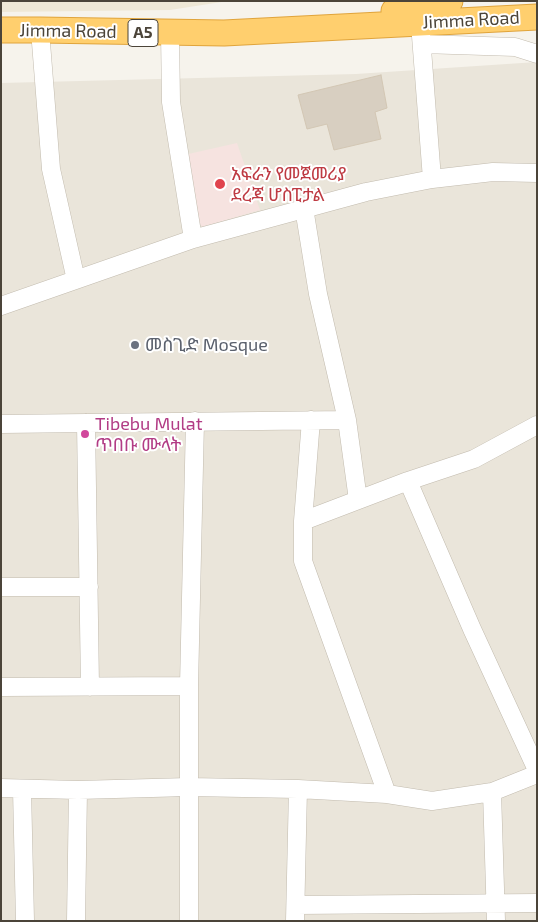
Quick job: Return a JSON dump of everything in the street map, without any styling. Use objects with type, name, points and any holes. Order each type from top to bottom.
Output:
[{"type":"highway","name":"Jimma Road","points":[[285,29],[450,1]]},
{"type":"highway","name":"Jimma Road","points":[[1,30],[224,33],[285,29],[421,34],[537,17]]},
{"type":"street","points":[[40,30],[51,169],[76,280]]},
{"type":"street","points":[[170,33],[171,102],[193,239]]},
{"type":"street","points":[[432,179],[421,34],[515,47],[537,54]]},
{"type":"street","points":[[1,306],[193,239],[366,192],[432,179],[493,172],[537,173]]},
{"type":"street","points":[[304,208],[318,294],[347,420],[358,500]]},
{"type":"street","points":[[311,420],[303,521],[303,561],[387,794]]},
{"type":"street","points":[[1,424],[347,420]]},
{"type":"street","points":[[188,921],[189,686],[195,421]]},
{"type":"street","points":[[86,423],[90,687]]},
{"type":"street","points":[[303,521],[408,481],[474,459],[537,426]]},
{"type":"street","points":[[408,481],[537,770]]},
{"type":"street","points":[[1,587],[89,587]]},
{"type":"street","points":[[1,687],[189,686]]},
{"type":"street","points":[[1,788],[78,790],[188,787],[298,789],[387,794],[432,800],[492,792],[537,774]]},
{"type":"street","points":[[22,789],[26,921]]},
{"type":"street","points":[[298,789],[295,913],[496,912],[537,903]]},
{"type":"street","points":[[76,921],[78,790]]},
{"type":"street","points":[[492,792],[496,912]]},
{"type":"shaded area","points":[[1,1],[228,1],[170,10],[1,12]]},
{"type":"shaded area","points":[[537,62],[537,921],[1,921],[1,83],[356,74]]},
{"type":"shaded area","name":"አፍራን የመጀመሪያ ደረጃ ሆስፒታል","points":[[237,143],[260,210],[202,227],[196,219],[184,155]]},
{"type":"building","points":[[381,75],[387,108],[375,112],[381,139],[334,150],[327,124],[307,129],[298,95]]},
{"type":"place","name":"አፍራን የመጀመሪያ ደረጃ ሆስፒታል","points":[[220,184]]},
{"type":"place","name":"መስጊድ Mosque","points":[[135,345]]},
{"type":"place","name":"Tibebu Mulat ጥበቡ ሙላት","points":[[85,434]]}]
